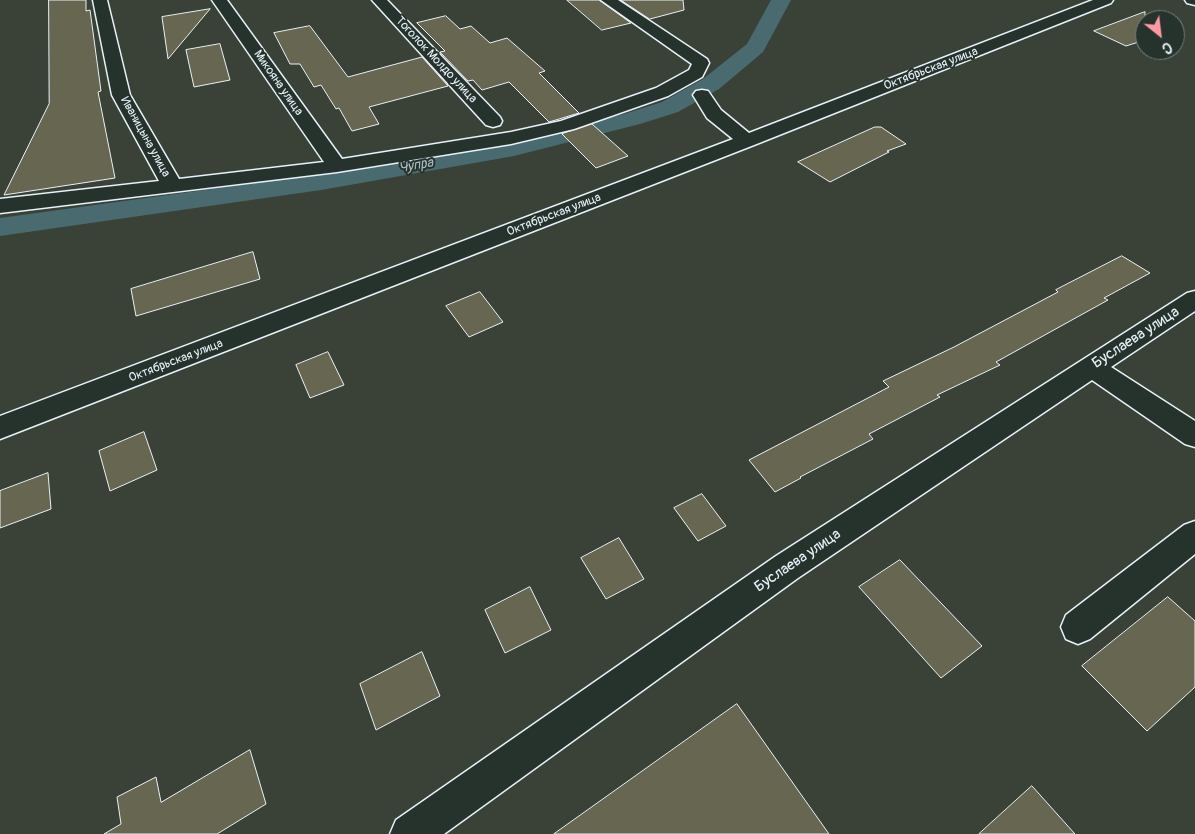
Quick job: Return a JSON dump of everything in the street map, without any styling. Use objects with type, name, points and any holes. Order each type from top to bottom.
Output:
[{"type":"street","name":"Иваницына улица","points":[[100,0],[121,95],[172,185]]},
{"type":"street","name":"Микояна улица","points":[[219,0],[337,166]]},
{"type":"street","name":"Тоголок Молдо улица","points":[[380,0],[493,121]]},
{"type":"street","points":[[0,206],[337,166],[511,138],[567,125],[662,92],[696,73],[701,63],[608,0]]},
{"type":"street","name":"Октябрьская улица","points":[[0,428],[747,141],[1106,0]]},
{"type":"street","points":[[702,95],[714,114],[747,141]]},
{"type":"street","name":"Буслаева улица","points":[[410,834],[787,567],[1195,299]]},
{"type":"street","points":[[1092,367],[1195,436]]},
{"type":"street","points":[[1078,627],[1195,535]]},
{"type":"building","points":[[49,0],[86,0],[86,11],[90,10],[101,91],[98,92],[115,178],[4,195],[49,104]]},
{"type":"building","points":[[567,0],[599,0],[631,23],[602,30]]},
{"type":"building","points":[[621,0],[683,0],[684,10],[650,19]]},
{"type":"building","points":[[210,9],[168,59],[162,17]]},
{"type":"building","points":[[446,16],[460,29],[471,26],[490,43],[507,38],[545,71],[539,73],[579,113],[549,122],[509,82],[482,90],[473,80],[468,81],[440,52],[445,51],[417,23]]},
{"type":"building","points":[[1135,16],[1135,43],[1126,46],[1094,31]]},
{"type":"building","points":[[310,26],[348,77],[422,57],[448,86],[369,107],[379,124],[352,131],[339,108],[336,109],[321,85],[314,87],[300,64],[290,64],[274,33]]},
{"type":"building","points":[[220,44],[230,80],[194,87],[186,50]]},
{"type":"building","points":[[592,124],[628,156],[596,168],[562,134]]},
{"type":"building","points":[[875,127],[881,127],[906,144],[887,151],[889,152],[830,182],[798,162]]},
{"type":"building","points":[[253,252],[260,279],[136,316],[131,289]]},
{"type":"building","points":[[1122,256],[1150,273],[1104,298],[1108,300],[996,362],[1000,365],[937,395],[940,397],[869,434],[873,439],[775,492],[749,460],[889,387],[883,381],[954,347],[1058,292],[1056,290]]},
{"type":"building","points":[[480,292],[503,322],[469,337],[446,306]]},
{"type":"building","points":[[328,352],[344,385],[310,398],[296,365]]},
{"type":"building","points":[[144,432],[157,470],[110,491],[99,451]]},
{"type":"building","points":[[48,473],[51,509],[0,528],[0,491]]},
{"type":"building","points":[[702,494],[726,526],[698,541],[674,508]]},
{"type":"building","points":[[619,538],[644,579],[606,599],[581,558]]},
{"type":"building","points":[[900,560],[982,646],[941,678],[859,587]]},
{"type":"building","points":[[530,587],[551,630],[505,653],[485,610]]},
{"type":"building","points":[[1168,597],[1195,621],[1195,687],[1147,731],[1082,666]]},
{"type":"building","points":[[422,652],[440,696],[376,730],[360,684]]},
{"type":"building","points":[[737,704],[829,834],[554,834]]},
{"type":"building","points":[[250,750],[266,804],[217,834],[104,834],[121,824],[117,797],[156,777],[161,802]]},
{"type":"building","points":[[1032,786],[1075,834],[979,834]]},
{"type":"waterway","name":"Чупра","points":[[0,227],[321,182],[514,149],[632,119],[670,107],[711,84],[756,48],[781,0]]}]
